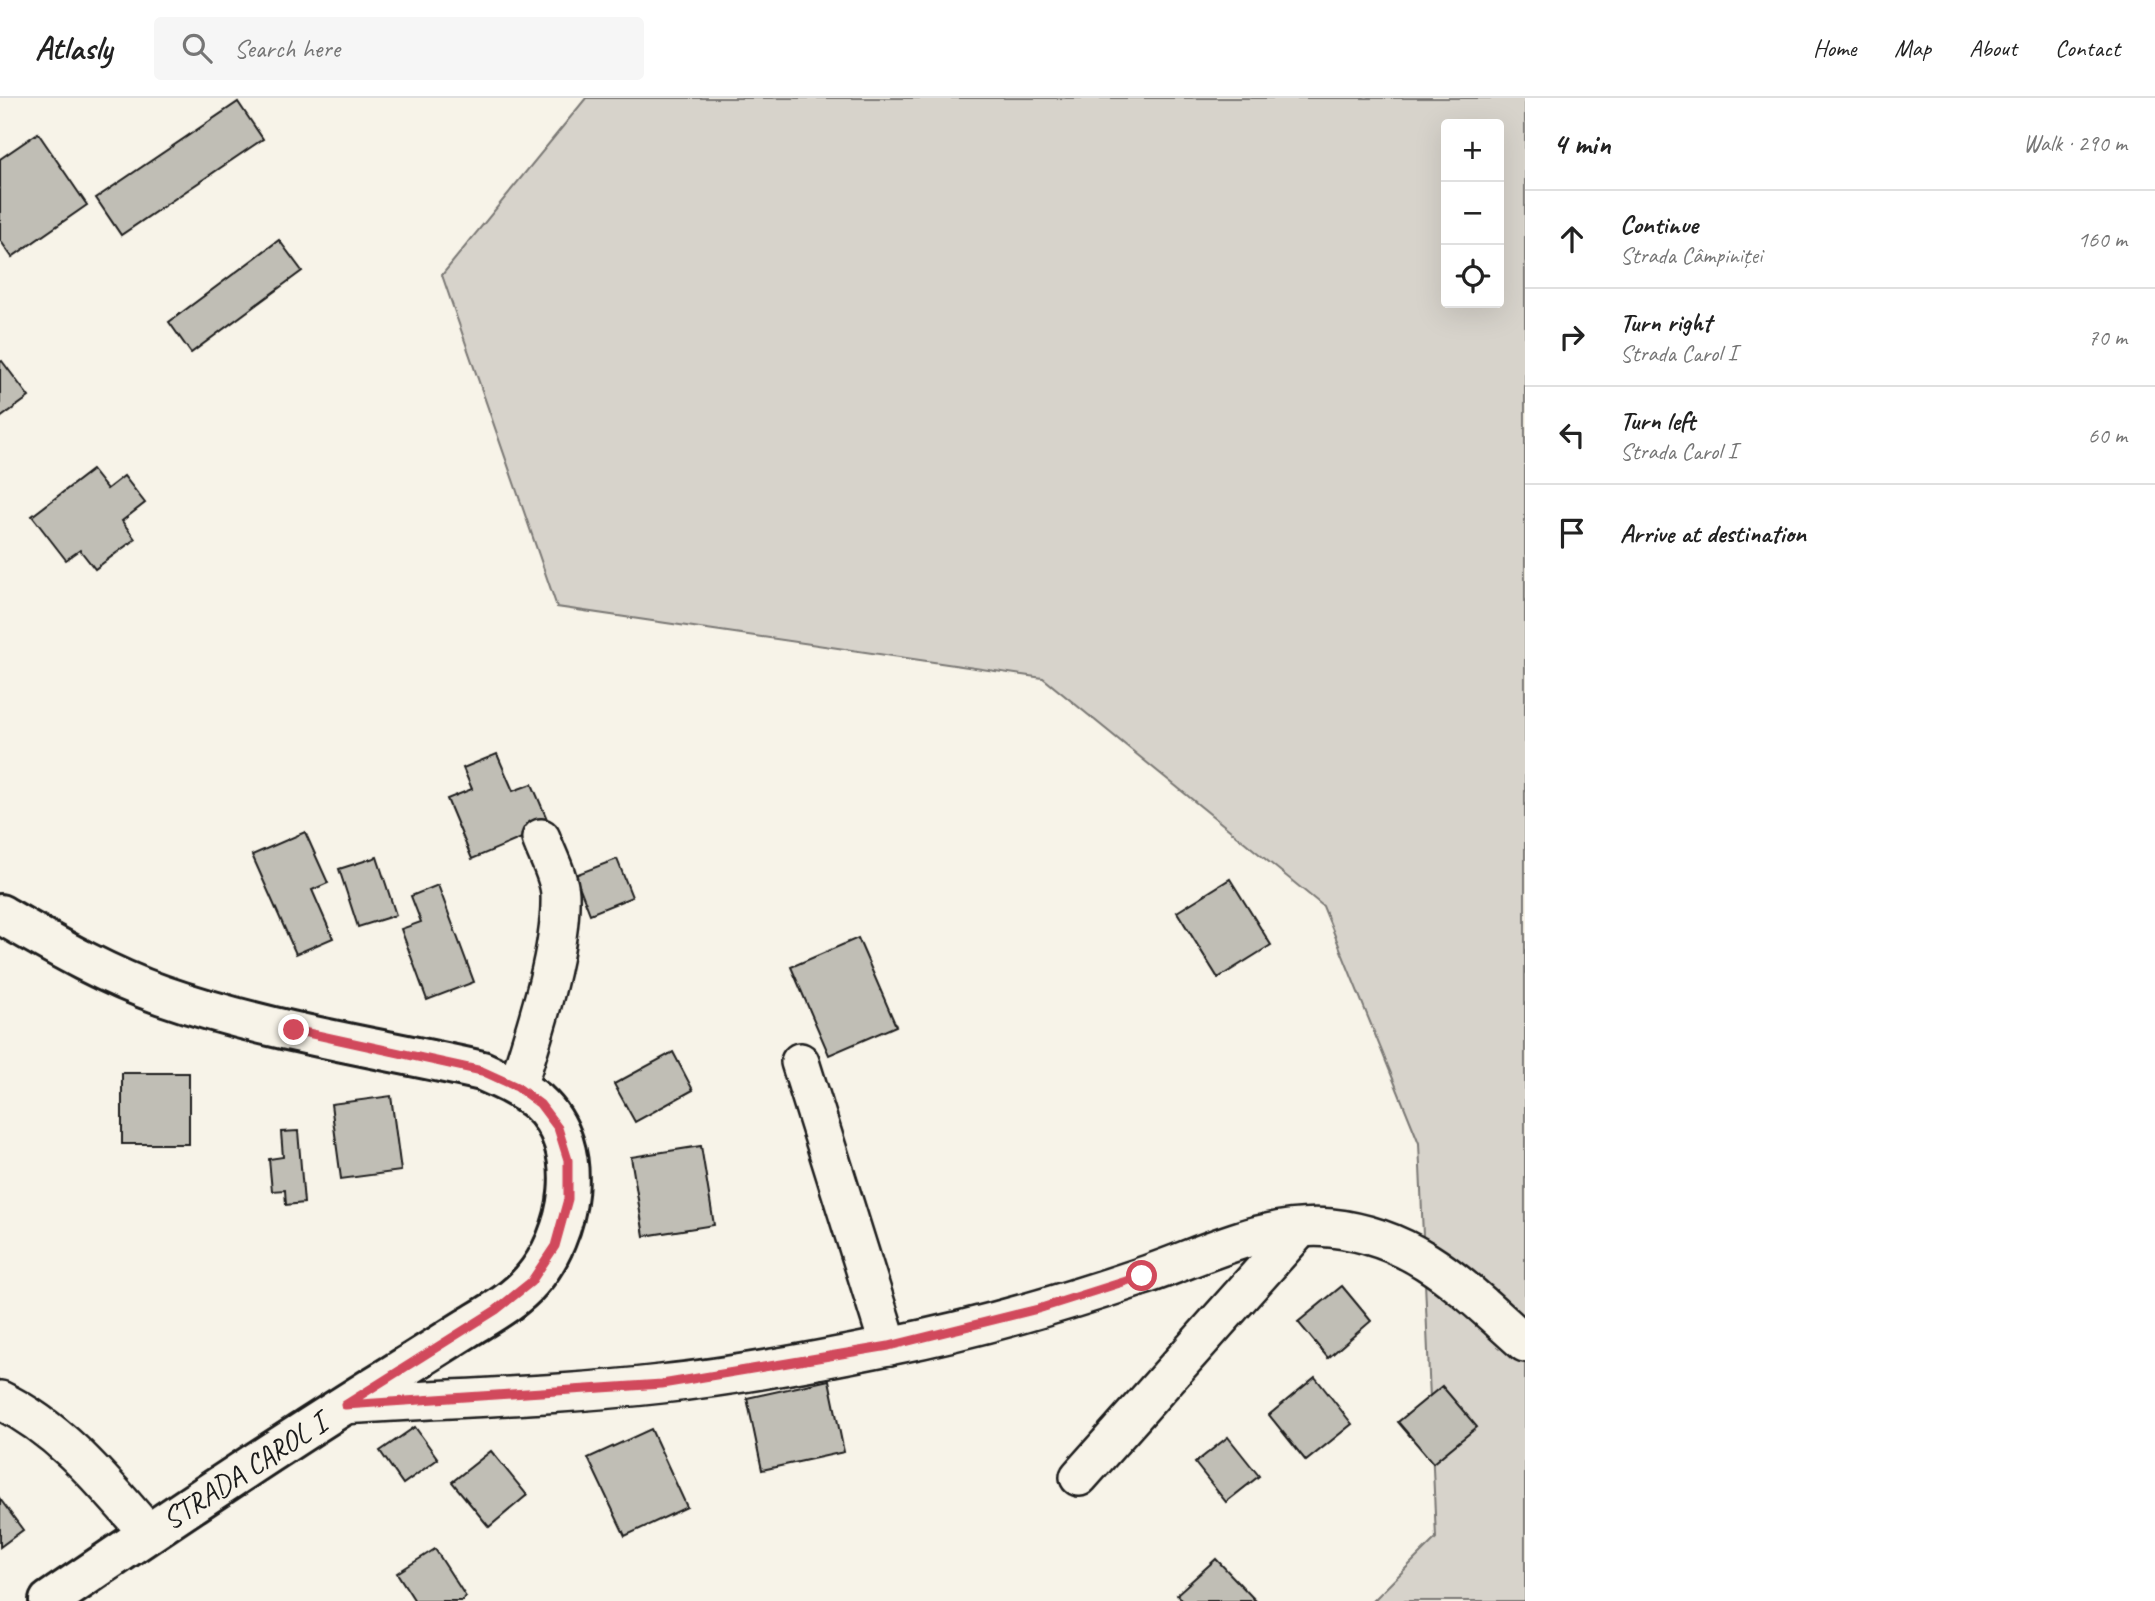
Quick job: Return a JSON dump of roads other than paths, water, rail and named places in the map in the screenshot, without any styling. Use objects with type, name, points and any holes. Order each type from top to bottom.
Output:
[{"type":"main road","name":"STRADA CAROL I","points":[[0,914],[74,957],[161,995],[232,1016],[482,1071],[517,1087],[540,1104],[558,1128],[568,1160],[568,1199],[555,1246],[531,1282],[496,1310],[148,1533],[49,1601]]},
{"type":"street","points":[[517,1087],[539,1020],[558,919],[560,892],[541,838]]},
{"type":"street","points":[[800,1062],[889,1346]]},
{"type":"street","points":[[1079,1477],[1300,1228]]},
{"type":"street","points":[[345,1405],[662,1384],[889,1346],[1038,1309],[1142,1276],[1245,1237],[1300,1228],[1356,1231],[1406,1247],[1434,1264],[1525,1343]]},
{"type":"street","points":[[0,1400],[54,1433],[93,1471],[148,1533]]}]
